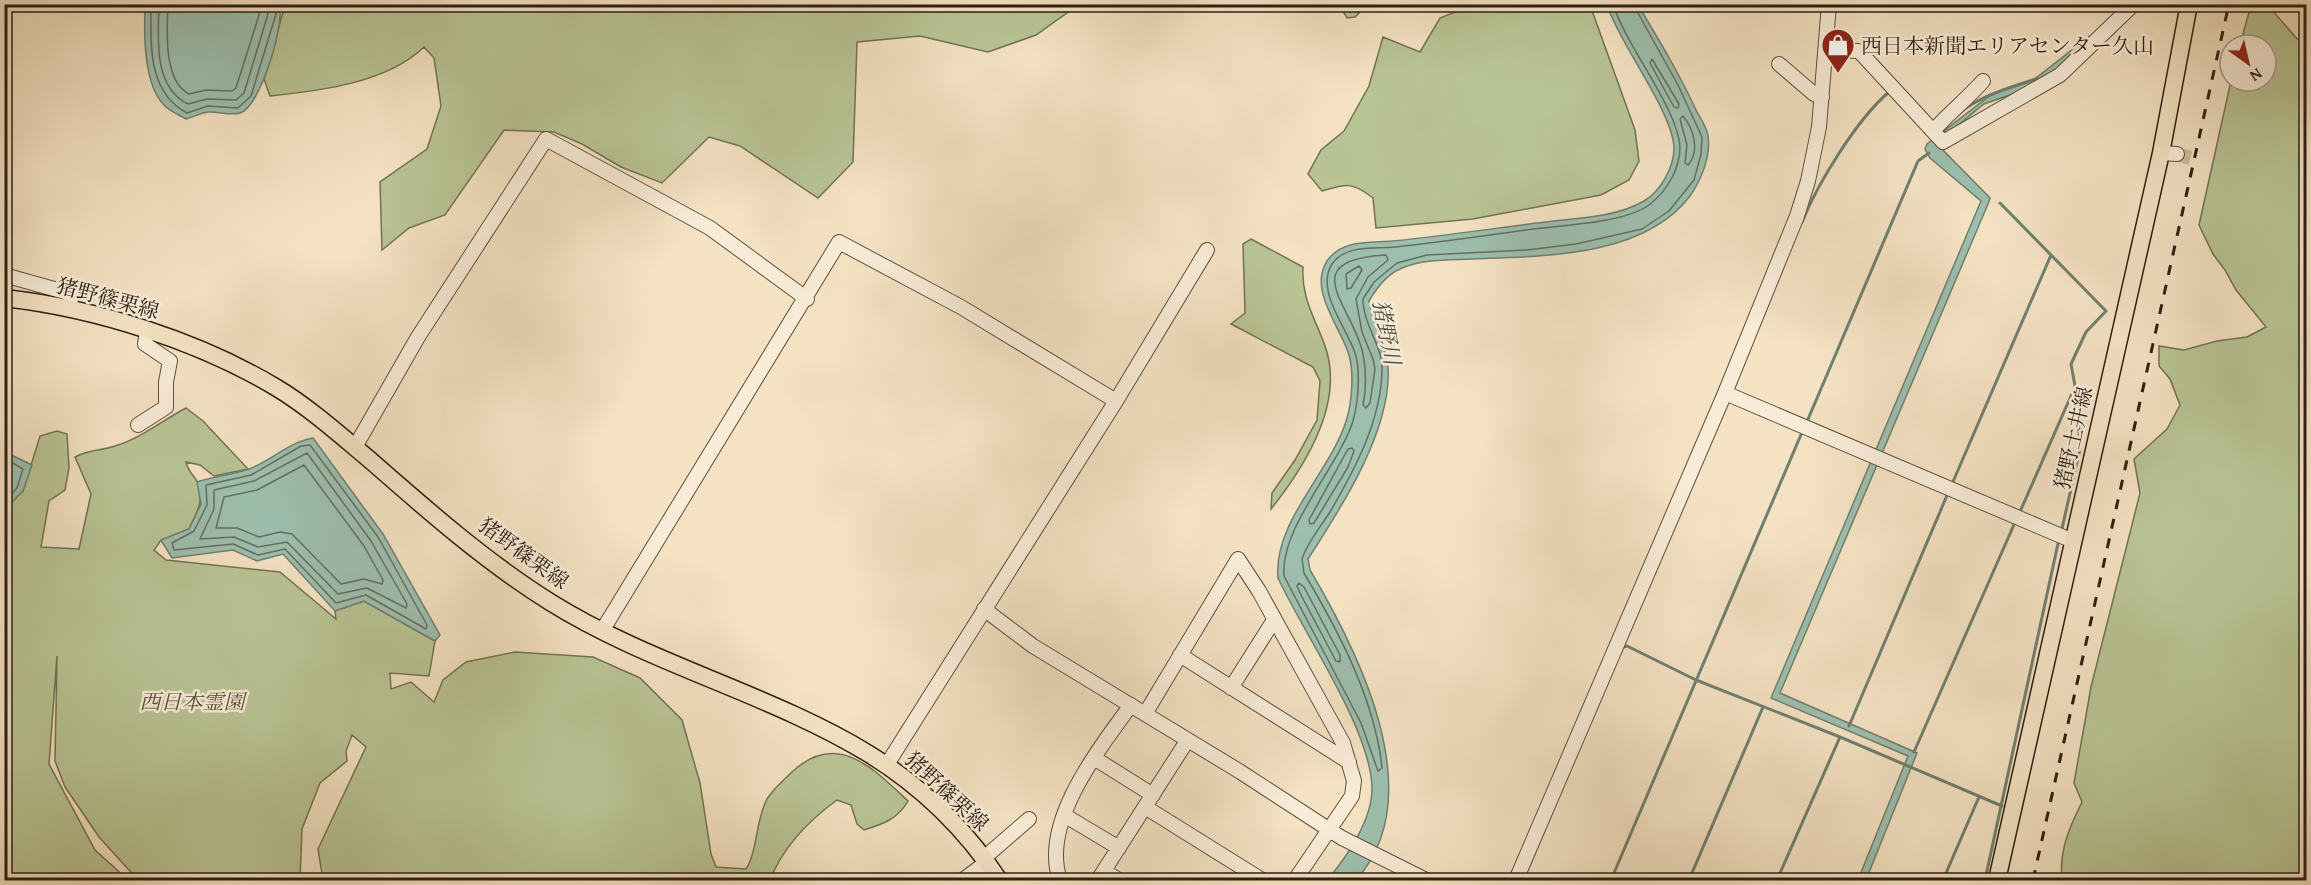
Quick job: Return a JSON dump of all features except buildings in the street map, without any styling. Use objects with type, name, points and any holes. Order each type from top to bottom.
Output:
[{"type":"main road","name":"猪野土井線","points":[[1997,880],[2073,541],[2169,153],[2189,4]]},
{"type":"main road","name":"猪野篠栗線","points":[[4,298],[69,309],[147,331],[228,363],[277,388],[355,447],[518,580],[551,603],[602,631],[830,732],[886,766],[942,812],[985,860],[999,880]]},
{"type":"street","points":[[1516,880],[1725,393],[1797,216],[1808,181],[1822,97],[1829,4]]},
{"type":"street","points":[[1938,136],[2060,75],[2134,4]]},
{"type":"street","points":[[1827,50],[1859,51],[1938,136]]},
{"type":"street","points":[[1779,64],[1814,94],[1822,97]]},
{"type":"street","points":[[1938,136],[1955,106],[1966,100],[1983,81]]},
{"type":"street","points":[[355,447],[418,337],[546,139],[710,228],[807,299]]},
{"type":"street","points":[[602,631],[807,299],[839,242],[961,307],[1116,401]]},
{"type":"street","points":[[886,766],[1116,401],[1207,250]]},
{"type":"street","points":[[4,275],[72,294],[69,309]]},
{"type":"street","points":[[138,425],[166,407],[166,382],[170,361],[145,344],[147,331]]},
{"type":"street","points":[[1725,393],[2073,541]]},
{"type":"street","points":[[1145,714],[1238,559],[1343,743],[1354,781],[1352,796],[1295,880]]},
{"type":"street","points":[[984,609],[1033,646],[1342,838],[1426,880]]},
{"type":"street","points":[[1231,688],[1274,620]]},
{"type":"street","points":[[1180,655],[1349,762]]},
{"type":"street","points":[[1060,880],[1057,843],[1065,815],[1094,758],[1131,705]]},
{"type":"street","points":[[1119,880],[1101,876],[1187,741]]},
{"type":"street","points":[[1094,758],[1149,801],[1262,880]]},
{"type":"street","points":[[1065,815],[1119,849]]},
{"type":"street","points":[[963,880],[1029,819]]},
{"type":"green space","points":[[279,5],[1078,5],[1036,35],[988,52],[920,36],[857,42],[853,162],[818,198],[740,146],[709,137],[662,183],[621,167],[582,144],[554,132],[504,130],[445,215],[409,228],[382,250],[380,182],[427,149],[441,106],[434,58],[424,47],[409,59],[372,77],[331,88],[270,96],[264,79],[283,12]]},
{"type":"green space","points":[[1339,5],[1367,5],[1355,17],[1347,18]]},
{"type":"green space","points":[[1472,5],[1590,5],[1635,130],[1639,161],[1629,180],[1601,195],[1473,219],[1376,228],[1373,198],[1354,186],[1322,191],[1308,174],[1321,150],[1344,131],[1369,86],[1383,37],[1420,52],[1440,18]]},
{"type":"green space","points":[[2251,5],[2264,5],[2271,9],[2306,49],[2306,880],[2062,880],[2062,859],[2066,840],[2082,802],[2074,783],[2091,687],[2140,493],[2134,459],[2167,429],[2180,405],[2170,379],[2159,366],[2159,346],[2184,350],[2217,341],[2247,337],[2266,327],[2236,290],[2213,254],[2199,225],[2228,93],[2278,93],[2278,33],[2243,33]]},
{"type":"green space","points":[[1251,239],[1303,267],[1306,298],[1325,346],[1330,367],[1330,389],[1319,432],[1297,473],[1271,509],[1272,493],[1295,460],[1317,420],[1320,381],[1313,367],[1231,324],[1245,313],[1243,244]]},
{"type":"green space","name":"西日本霊園","points":[[186,408],[203,421],[248,469],[214,476],[200,465],[186,462],[200,489],[197,512],[189,529],[161,540],[154,550],[166,560],[280,572],[336,619],[335,611],[364,601],[435,641],[429,676],[390,673],[391,689],[411,682],[434,702],[443,680],[466,662],[515,652],[593,657],[640,678],[682,720],[700,783],[711,854],[716,867],[746,869],[753,853],[760,817],[769,795],[808,760],[824,754],[839,754],[854,758],[868,766],[908,801],[895,817],[864,830],[857,824],[851,805],[837,800],[816,817],[789,846],[770,880],[323,880],[318,849],[366,747],[352,735],[346,751],[347,761],[320,783],[302,829],[300,880],[138,880],[99,837],[65,787],[55,761],[57,656],[49,764],[95,850],[128,880],[5,880],[4,509],[23,491],[40,436],[57,431],[67,434],[69,468],[65,490],[49,501],[41,547],[79,549],[91,494],[75,457],[124,443]]},
{"type":"water","points":[[145,5],[279,5],[279,28],[270,63],[256,96],[248,108],[236,114],[208,112],[186,119],[166,107],[158,98],[153,87],[146,59]]},
{"type":"water","points":[[1607,5],[1638,5],[1646,18],[1706,130],[1709,144],[1704,168],[1690,196],[1670,216],[1646,232],[1590,250],[1529,257],[1417,263],[1390,275],[1369,301],[1385,350],[1388,367],[1387,391],[1382,416],[1362,468],[1308,559],[1310,570],[1348,641],[1366,682],[1380,724],[1388,766],[1388,808],[1378,846],[1356,880],[1327,880],[1357,837],[1368,812],[1372,787],[1360,737],[1348,710],[1278,578],[1279,557],[1285,536],[1305,496],[1340,438],[1350,403],[1351,362],[1324,297],[1321,284],[1322,273],[1333,254],[1348,246],[1366,242],[1411,239],[1605,215],[1632,207],[1650,197],[1661,185],[1672,163],[1674,148],[1671,133],[1656,97],[1623,39]]},
{"type":"water","points":[[2123,5],[2130,5],[2077,56],[2024,90],[1984,104],[1944,137],[1941,143],[1943,150],[1990,198],[1780,693],[1917,753],[1866,880],[1858,880],[1908,756],[1771,698],[1981,201],[1930,158],[1925,149],[1927,144],[1992,94],[2032,81],[2095,32]]},
{"type":"water","points":[[313,438],[383,534],[440,635],[435,641],[364,601],[335,611],[283,554],[257,561],[233,550],[172,558],[161,540],[189,529],[201,504],[197,482],[249,469],[296,443]]},
{"type":"water","points":[[5,452],[32,465],[23,491],[5,509]]},
{"type":"waterway","points":[[1941,135],[1948,124],[1969,106],[1996,93],[2036,79]]},
{"type":"waterway","points":[[1802,222],[1840,152],[1864,118],[1889,92]]},
{"type":"waterway","points":[[1806,424],[1918,161],[1929,153]]},
{"type":"waterway","points":[[2000,203],[2106,311],[2086,332],[2071,364],[2077,397],[2080,449],[2061,533]]},
{"type":"waterway","points":[[1952,484],[2051,255]]},
{"type":"waterway","points":[[2019,514],[2074,389]]},
{"type":"waterway","points":[[1611,880],[1803,430]]},
{"type":"waterway","points":[[1849,726],[1948,493]]},
{"type":"waterway","points":[[1914,752],[2016,520]]},
{"type":"waterway","points":[[1985,880],[2059,539]]},
{"type":"waterway","points":[[1620,648],[1627,646],[1696,680],[1840,737],[2002,806]]},
{"type":"waterway","points":[[1689,880],[1763,707]]},
{"type":"waterway","points":[[1777,880],[1840,737]]},
{"type":"waterway","points":[[1943,880],[1979,797]]},
{"type":"tunnel","points":[[2177,154],[2197,160]]},
{"type":"railway","points":[[2033,880],[2229,4]]},
{"type":"place","name":"西日本新聞エリアセンター久山","points":[[1838,74]]},
{"type":"water label","name":"猪野川","points":[[1387,332]]}]
